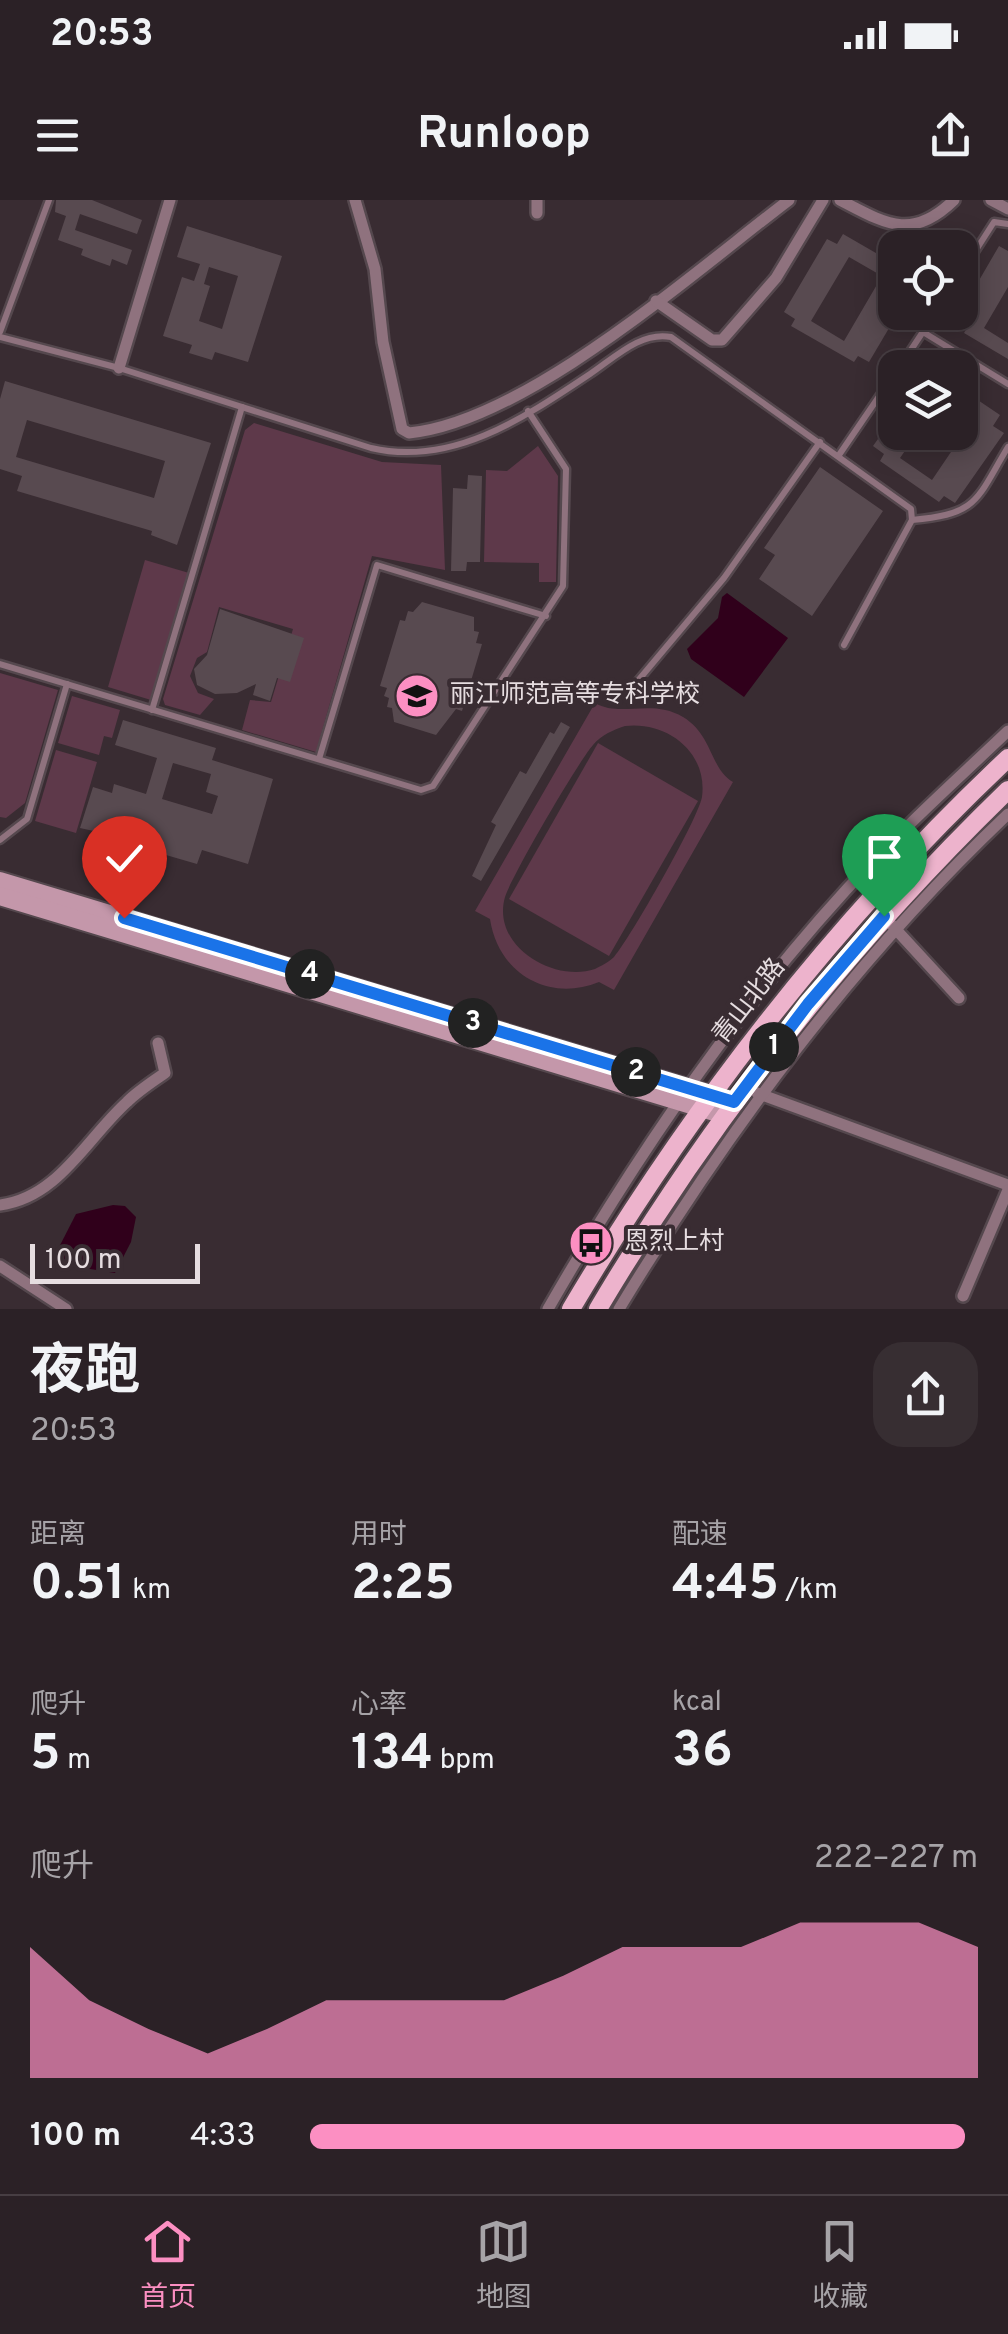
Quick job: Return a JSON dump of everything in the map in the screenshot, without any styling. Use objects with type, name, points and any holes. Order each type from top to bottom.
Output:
[{"type":"main road","name":"青山北路","points":[[571,1309],[706,1101],[848,922],[1008,758]]},
{"type":"main road","name":"青山北路","points":[[598,1309],[740,1100],[1008,790]]},
{"type":"street","points":[[119,368],[170,200]]},
{"type":"street","points":[[355,200],[375,269],[383,342],[402,429],[409,433],[444,428],[486,413],[599,344],[789,200]]},
{"type":"street","points":[[656,301],[712,340],[722,340],[776,278],[823,200]]},
{"type":"street","points":[[840,200],[880,221],[900,226],[928,220],[954,200]]},
{"type":"street","points":[[991,200],[1008,209]]},
{"type":"street","points":[[548,1309],[685,1095],[748,1010],[874,860],[1008,731]]},
{"type":"street","points":[[959,998],[890,922],[1008,814]]},
{"type":"street","points":[[0,880],[685,1095]]},
{"type":"street","points":[[0,896],[706,1101],[740,1100],[1008,1187],[963,1296]]},
{"type":"street","points":[[0,1205],[22,1201],[45,1188],[126,1102],[165,1073],[158,1043]]},
{"type":"street","points":[[619,1309],[740,1100]]},
{"type":"street","points":[[0,1266],[66,1309]]},
{"type":"lane","points":[[0,346],[49,200]]},
{"type":"lane","points":[[978,247],[994,222],[1008,224]]},
{"type":"lane","points":[[911,350],[923,332],[1008,384]]},
{"type":"lane","points":[[1,335],[370,448],[413,454],[468,443],[528,411],[640,340],[664,335],[678,340],[909,506],[912,520],[844,646]]},
{"type":"lane","points":[[839,456],[878,398]]},
{"type":"lane","points":[[152,710],[242,407]]},
{"type":"lane","points":[[0,664],[421,790],[433,786],[546,616],[564,579],[566,469],[528,411]]},
{"type":"lane","points":[[626,695],[724,578],[820,442]]},
{"type":"lane","points":[[912,520],[950,517],[968,508],[1008,447]]},
{"type":"lane","points":[[318,760],[378,565],[546,616]]},
{"type":"lane","points":[[0,840],[27,818],[67,684]]},
{"type":"shaded area","points":[[254,423],[382,462],[441,465],[445,570],[372,556],[316,752],[242,730],[250,700],[271,702],[293,629],[219,607],[207,652],[197,658],[190,676],[198,693],[214,699],[200,715],[165,705],[163,699],[245,430]]},
{"type":"shaded area","points":[[538,446],[558,476],[556,582],[539,582],[539,563],[484,562],[486,470],[507,471]]},
{"type":"shaded area","points":[[145,560],[189,573],[151,700],[108,687]]},
{"type":"shaded area","points":[[727,593],[788,638],[744,697],[691,659],[687,649],[718,618],[722,597]]},
{"type":"shaded area","points":[[0,673],[58,690],[25,803],[6,818],[0,817]]},
{"type":"shaded area","points":[[72,696],[120,710],[112,738],[104,736],[99,755],[58,743]]},
{"type":"shaded area","points":[[595,703],[615,709],[660,709],[683,717],[700,733],[720,769],[733,782],[614,990],[599,982],[562,989],[528,979],[503,955],[490,919],[475,911]],"holes":[[[641,726],[669,734],[691,753],[702,781],[698,809],[663,878],[614,957],[595,969],[579,972],[545,965],[529,957],[507,931],[503,915],[505,897],[546,820],[593,745],[616,729]]]},
{"type":"shaded area","points":[[598,743],[698,801],[609,956],[509,899]]},
{"type":"shaded area","points":[[56,750],[97,762],[76,833],[35,821]]},
{"type":"shaded area","points":[[125,1206],[136,1217],[131,1242],[115,1273],[84,1268],[55,1255],[76,1214]]},
{"type":"building","points":[[56,200],[92,200],[142,220],[137,234],[80,214],[75,230],[132,250],[127,265],[112,259],[110,266],[96,261],[81,255],[83,249],[58,240],[66,216],[55,212]]},
{"type":"building","points":[[187,226],[282,256],[248,362],[215,352],[212,360],[189,353],[192,345],[163,336],[182,277],[194,281],[200,264],[177,257]],"holes":[[[209,267],[238,276],[222,329],[199,321],[210,286],[204,284]]]},
{"type":"building","points":[[843,234],[878,254],[878,274],[849,257],[811,321],[844,341],[878,283],[878,330],[888,330],[869,362],[858,356],[854,362],[791,326],[795,319],[784,312],[827,239],[837,244]]},
{"type":"building","points":[[999,246],[1008,251],[1008,287],[984,328],[1008,343],[1008,359],[964,333],[978,330],[978,282]]},
{"type":"building","points":[[5,381],[211,443],[177,545],[151,535],[152,531],[17,491],[22,476],[0,469],[0,399]],"holes":[[[27,420],[165,461],[154,498],[16,457]]]},
{"type":"building","points":[[978,400],[1000,415],[993,426],[1004,433],[955,503],[944,496],[939,502],[880,461],[884,454],[878,450],[906,450],[900,458],[932,480],[952,450],[978,450]]},
{"type":"building","points":[[820,467],[883,511],[812,616],[759,579],[775,555],[764,548]]},
{"type":"building","points":[[468,475],[482,476],[480,562],[467,562],[466,571],[451,571],[453,488],[467,489]]},
{"type":"building","points":[[422,602],[474,617],[474,631],[479,632],[476,643],[482,644],[462,711],[456,709],[436,735],[394,722],[392,708],[387,707],[389,698],[384,696],[387,688],[380,686],[400,620],[405,621],[408,611],[413,612]]},
{"type":"building","points":[[220,609],[304,638],[290,682],[277,678],[270,701],[253,695],[256,684],[237,693],[215,694],[197,685],[194,669],[207,655]]},
{"type":"building","points":[[123,720],[216,748],[212,760],[273,779],[248,864],[202,850],[197,864],[159,853],[161,846],[80,828],[93,787],[112,793],[114,784],[146,794],[157,758],[115,745]],"holes":[[[173,763],[211,774],[206,792],[218,796],[212,814],[162,799]]]},
{"type":"building","points":[[561,722],[570,727],[481,881],[472,876],[496,825],[491,822],[520,771],[526,774],[550,732],[554,734]]},
{"type":"place","name":"丽江师范高等专科学校","points":[[417,696]]},
{"type":"place","name":"恩烈上村","points":[[591,1243]]},
{"type":"route","points":[[124,918],[734,1102],[808,1004],[884,916]]}]
